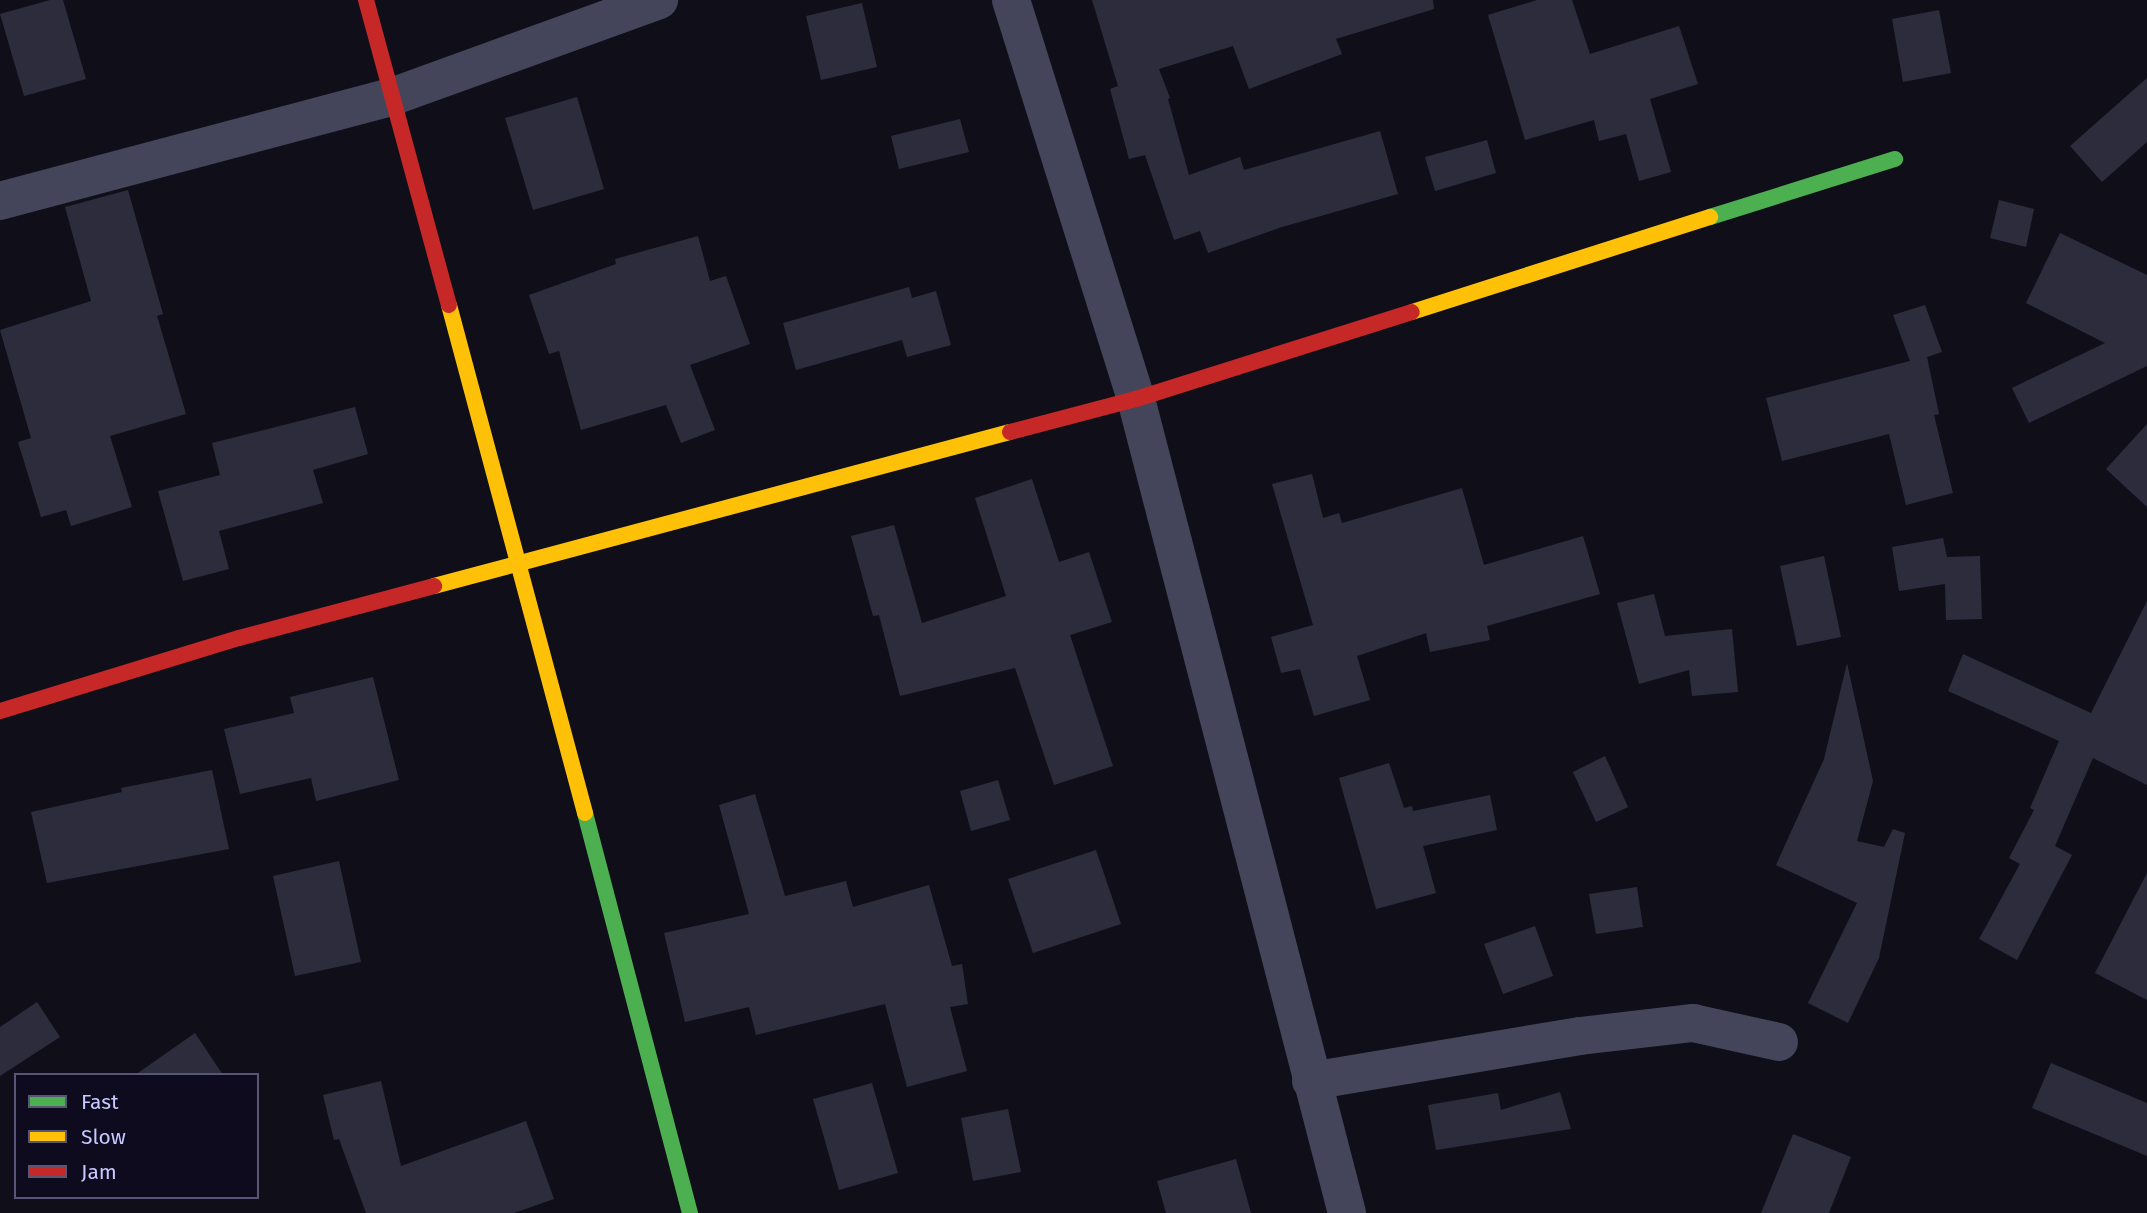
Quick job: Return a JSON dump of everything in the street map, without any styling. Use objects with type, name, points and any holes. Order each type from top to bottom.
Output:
[{"type":"street","points":[[366,0],[520,564],[690,1213]]},
{"type":"street","points":[[0,201],[394,96],[659,0]]},
{"type":"street","points":[[1011,0],[1136,399],[1347,1213]]},
{"type":"street","points":[[0,711],[239,638],[1136,399],[1895,159]]},
{"type":"street","points":[[1311,1081],[1580,1035],[1693,1023],[1779,1042]]},
{"type":"building","points":[[50,0],[63,0],[86,79],[24,96],[0,14]]},
{"type":"building","points":[[1092,0],[1433,0],[1434,9],[1336,39],[1342,54],[1249,89],[1233,46],[1159,69],[1170,98],[1168,99],[1189,175],[1240,157],[1244,170],[1380,131],[1398,194],[1282,227],[1208,253],[1200,231],[1174,240],[1145,155],[1129,159],[1110,89],[1118,86]]},
{"type":"building","points":[[1537,0],[1572,0],[1590,54],[1679,26],[1698,84],[1650,99],[1671,172],[1639,181],[1626,134],[1599,141],[1594,120],[1525,140],[1488,15]]},
{"type":"building","points":[[862,3],[877,67],[821,80],[806,16]]},
{"type":"building","points":[[1939,10],[1951,73],[1903,82],[1892,19]]},
{"type":"building","points":[[2147,78],[2147,142],[2102,182],[2070,146]]},
{"type":"building","points":[[577,97],[604,189],[533,210],[505,118]]},
{"type":"building","points":[[960,119],[969,152],[899,169],[891,136]]},
{"type":"building","points":[[1487,140],[1496,173],[1435,191],[1425,157]]},
{"type":"building","points":[[128,190],[163,314],[157,316],[186,414],[110,436],[132,507],[71,526],[66,510],[41,517],[18,442],[31,438],[0,330],[91,301],[65,207]]},
{"type":"building","points":[[1999,200],[2034,209],[2026,247],[1990,238]]},
{"type":"building","points":[[2060,233],[2147,275],[2147,366],[2029,423],[2012,388],[2105,343],[2026,303]]},
{"type":"building","points":[[698,236],[710,281],[726,276],[750,344],[690,365],[715,430],[681,443],[666,405],[581,430],[559,351],[549,354],[529,295],[616,264],[615,259]]},
{"type":"building","points":[[909,287],[912,298],[936,291],[951,345],[907,357],[902,340],[796,370],[783,323]]},
{"type":"building","points":[[1925,305],[1942,352],[1927,357],[1939,414],[1934,415],[1953,493],[1906,505],[1889,434],[1782,461],[1766,398],[1910,361],[1893,315]]},
{"type":"building","points":[[355,407],[368,454],[313,470],[323,503],[219,531],[229,569],[183,581],[158,491],[220,475],[212,443]]},
{"type":"building","points":[[2147,424],[2147,507],[2106,469]]},
{"type":"building","points":[[1312,474],[1323,518],[1339,513],[1342,523],[1462,488],[1484,565],[1583,536],[1600,594],[1487,626],[1490,640],[1430,652],[1426,633],[1357,656],[1370,700],[1314,716],[1300,669],[1281,673],[1271,637],[1313,625],[1272,484]]},
{"type":"building","points":[[1032,479],[1059,562],[1089,552],[1112,622],[1070,635],[1113,766],[1054,785],[1015,668],[900,696],[879,615],[873,616],[851,536],[894,525],[922,623],[1006,596],[975,498]]},
{"type":"building","points":[[1943,538],[1947,557],[1980,556],[1982,619],[1946,620],[1945,584],[1899,591],[1892,547]]},
{"type":"building","points":[[1824,556],[1841,637],[1797,646],[1780,566]]},
{"type":"building","points":[[1654,594],[1665,636],[1732,629],[1738,692],[1692,696],[1689,670],[1639,684],[1617,603]]},
{"type":"building","points":[[2147,601],[2147,785],[2093,758],[2055,846],[2072,855],[2017,960],[1979,939],[2020,864],[2009,858],[2034,810],[2030,808],[2059,741],[1948,691],[1963,654],[2091,713]]},
{"type":"building","points":[[1847,663],[1873,781],[1857,841],[1884,847],[1893,829],[1905,833],[1879,958],[1848,1023],[1808,1003],[1857,903],[1776,865],[1824,759]]},
{"type":"building","points":[[373,677],[399,780],[316,801],[311,778],[240,794],[224,729],[294,713],[290,697]]},
{"type":"building","points":[[1605,756],[1628,807],[1596,822],[1573,772]]},
{"type":"building","points":[[1389,763],[1404,808],[1412,806],[1413,811],[1490,795],[1497,830],[1423,846],[1436,893],[1376,909],[1339,778]]},
{"type":"building","points":[[212,770],[229,849],[47,883],[31,812],[122,792],[121,788]]},
{"type":"building","points":[[998,780],[1010,820],[971,831],[960,791]]},
{"type":"building","points":[[755,794],[785,896],[846,881],[853,907],[929,885],[952,966],[962,964],[968,1004],[950,1007],[967,1071],[907,1087],[885,1004],[756,1035],[749,1007],[685,1022],[664,933],[749,914],[719,805]]},
{"type":"building","points":[[1096,850],[1121,924],[1033,953],[1008,879]]},
{"type":"building","points":[[339,861],[361,962],[295,976],[273,876]]},
{"type":"building","points":[[2147,873],[2147,1000],[2095,973]]},
{"type":"building","points":[[1637,887],[1643,927],[1596,934],[1589,894]]},
{"type":"building","points":[[1535,926],[1553,976],[1503,994],[1484,944]]},
{"type":"building","points":[[37,1002],[60,1037],[0,1076],[0,1027]]},
{"type":"building","points":[[195,1033],[222,1073],[138,1073]]},
{"type":"building","points":[[2051,1063],[2147,1103],[2147,1156],[2032,1108]]},
{"type":"building","points":[[381,1081],[401,1166],[526,1121],[554,1199],[514,1213],[366,1213],[339,1139],[334,1140],[323,1095]]},
{"type":"building","points":[[872,1083],[898,1173],[839,1190],[813,1099]]},
{"type":"building","points":[[1560,1092],[1571,1129],[1436,1150],[1428,1105],[1498,1093],[1501,1110]]},
{"type":"building","points":[[1008,1109],[1021,1172],[973,1181],[961,1118]]},
{"type":"building","points":[[1793,1134],[1851,1157],[1829,1213],[1761,1213]]},
{"type":"building","points":[[1236,1159],[1251,1213],[1166,1213],[1157,1181]]},
{"type":"traffic: fast","points":[[1710,217],[1895,159]]},
{"type":"traffic: fast","points":[[585,813],[690,1213]]},
{"type":"traffic: slow","points":[[1412,312],[1710,217]]},
{"type":"traffic: slow","points":[[449,305],[585,813]]},
{"type":"traffic: slow","points":[[434,586],[1010,432]]},
{"type":"traffic: jam","points":[[366,0],[449,305]]},
{"type":"traffic: jam","points":[[1010,432],[1136,399],[1412,312]]},
{"type":"traffic: jam","points":[[0,711],[239,638],[434,586]]}]
